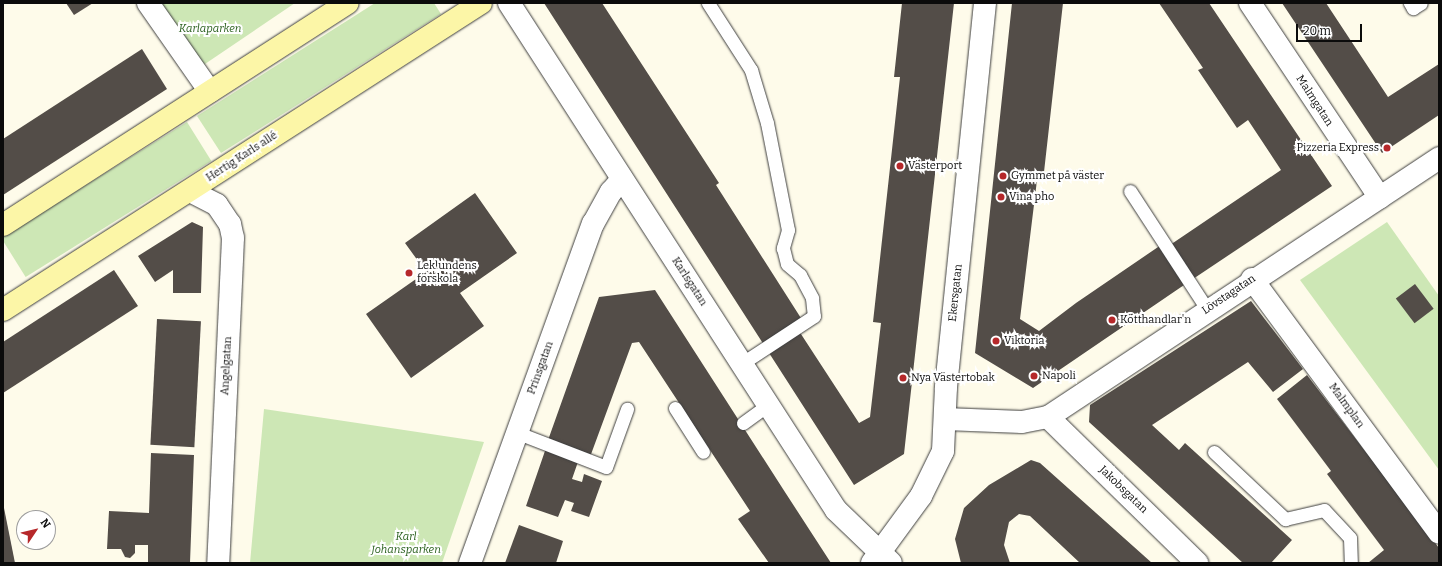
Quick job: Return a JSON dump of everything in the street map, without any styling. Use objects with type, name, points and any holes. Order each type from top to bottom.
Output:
[{"type":"main road","points":[[3,225],[348,3]]},
{"type":"main road","name":"Hertig Karls allé","points":[[3,310],[482,3]]},
{"type":"street","points":[[148,3],[210,92]]},
{"type":"street","name":"Karlsgatan","points":[[509,3],[836,510],[881,560]]},
{"type":"street","name":"Ekersgatan","points":[[881,560],[920,496],[943,451],[985,3]]},
{"type":"street","name":"Malmgatan","points":[[1250,3],[1380,198]]},
{"type":"street","name":"Lövstagatan","points":[[945,419],[1022,422],[1048,417],[1207,309],[1380,198],[1439,158]]},
{"type":"street","name":"Prinsgatan","points":[[470,563],[593,224],[611,192],[622,179]]},
{"type":"street","name":"Angelgatan","points":[[190,191],[217,205],[230,224],[233,238],[218,563]]},
{"type":"street","name":"Malmplan","points":[[1252,280],[1439,533]]},
{"type":"street","name":"Jakobsgatan","points":[[1048,417],[1198,563]]},
{"type":"lane","points":[[708,3],[751,70],[767,123],[788,230],[783,248],[788,264],[800,275],[812,298],[814,316],[741,364]]},
{"type":"lane","points":[[1410,3],[1413,8],[1421,3]]},
{"type":"lane","points":[[1130,191],[1207,309]]},
{"type":"lane","points":[[743,423],[768,405]]},
{"type":"lane","points":[[675,408],[703,452]]},
{"type":"lane","points":[[518,433],[606,467],[627,409]]},
{"type":"lane","points":[[1214,452],[1285,519],[1324,510],[1350,538],[1352,563]]},
{"type":"green space","name":"Karlaparken","points":[[161,3],[295,3],[202,66]]},
{"type":"green space","points":[[375,3],[434,3],[441,14],[221,153],[197,116]]},
{"type":"green space","points":[[187,122],[211,161],[26,277],[3,241],[3,237]]},
{"type":"green space","points":[[1387,222],[1439,296],[1439,470],[1300,280]]},
{"type":"green space","name":"Karl Johansparken","points":[[264,409],[484,442],[442,563],[250,563]]},
{"type":"building","points":[[66,3],[93,3],[74,15]]},
{"type":"building","points":[[544,3],[602,3],[719,183],[716,185],[806,326],[799,331],[859,423],[870,417],[881,323],[873,322],[900,77],[894,77],[902,3],[954,3],[904,454],[854,485]]},
{"type":"building","points":[[1012,3],[1063,3],[1044,172],[1038,172],[1020,319],[1039,331],[1076,303],[1161,245],[1187,283],[1033,388],[975,353]]},
{"type":"building","points":[[1159,3],[1209,3],[1332,186],[1193,279],[1170,245],[1281,170],[1248,120],[1237,128],[1198,70],[1203,68]]},
{"type":"building","points":[[1282,3],[1326,3],[1388,97],[1439,64],[1439,115],[1382,153]]},
{"type":"building","points":[[142,49],[167,89],[3,195],[3,139]]},
{"type":"building","points":[[475,193],[517,253],[460,293],[484,326],[411,378],[366,314],[426,272],[405,243]]},
{"type":"building","points":[[192,222],[203,227],[201,293],[173,293],[173,270],[155,282],[138,256]]},
{"type":"building","points":[[114,270],[138,306],[3,393],[3,342]]},
{"type":"building","points":[[1415,284],[1434,309],[1414,323],[1396,298]]},
{"type":"building","points":[[655,290],[831,563],[769,563],[738,519],[750,511],[639,342],[632,343],[590,457],[547,443],[599,297]]},
{"type":"building","points":[[1251,301],[1303,369],[1273,392],[1248,362],[1152,425],[1179,450],[1185,443],[1292,540],[1271,563],[1243,563],[1089,422],[1090,405]]},
{"type":"building","points":[[157,319],[201,321],[194,447],[150,445]]},
{"type":"building","points":[[1307,375],[1439,548],[1439,563],[1368,563],[1384,550],[1327,474],[1331,471],[1277,399]]},
{"type":"building","points":[[546,448],[579,459],[572,479],[582,482],[584,474],[602,481],[589,517],[571,511],[574,503],[565,500],[558,517],[526,506]]},
{"type":"building","points":[[151,453],[194,455],[190,563],[148,563],[148,545],[135,545],[135,553],[130,558],[125,557],[121,549],[107,549],[109,511],[149,513]]},
{"type":"building","points":[[1031,460],[1040,463],[1152,563],[1080,563],[1030,516],[1019,514],[1009,522],[1004,545],[1010,563],[961,563],[955,539],[964,508],[989,485]]},
{"type":"building","points":[[4,508],[15,563],[3,563]]},
{"type":"building","points":[[519,525],[563,541],[556,563],[505,563]]},
{"type":"place","name":"Pizzeria Express","points":[[1387,148]]},
{"type":"place","name":"Västerport","points":[[900,166]]},
{"type":"place","name":"Gymmet på väster","points":[[1003,176]]},
{"type":"place","name":"Vina pho","points":[[1001,197]]},
{"type":"place","name":"Leklundens förskola","points":[[409,273]]},
{"type":"place","name":"Kötthandlar'n","points":[[1112,320]]},
{"type":"place","name":"Viktoria","points":[[996,341]]},
{"type":"place","name":"Napoli","points":[[1034,376]]},
{"type":"place","name":"Nya Västertobak","points":[[903,378]]}]
